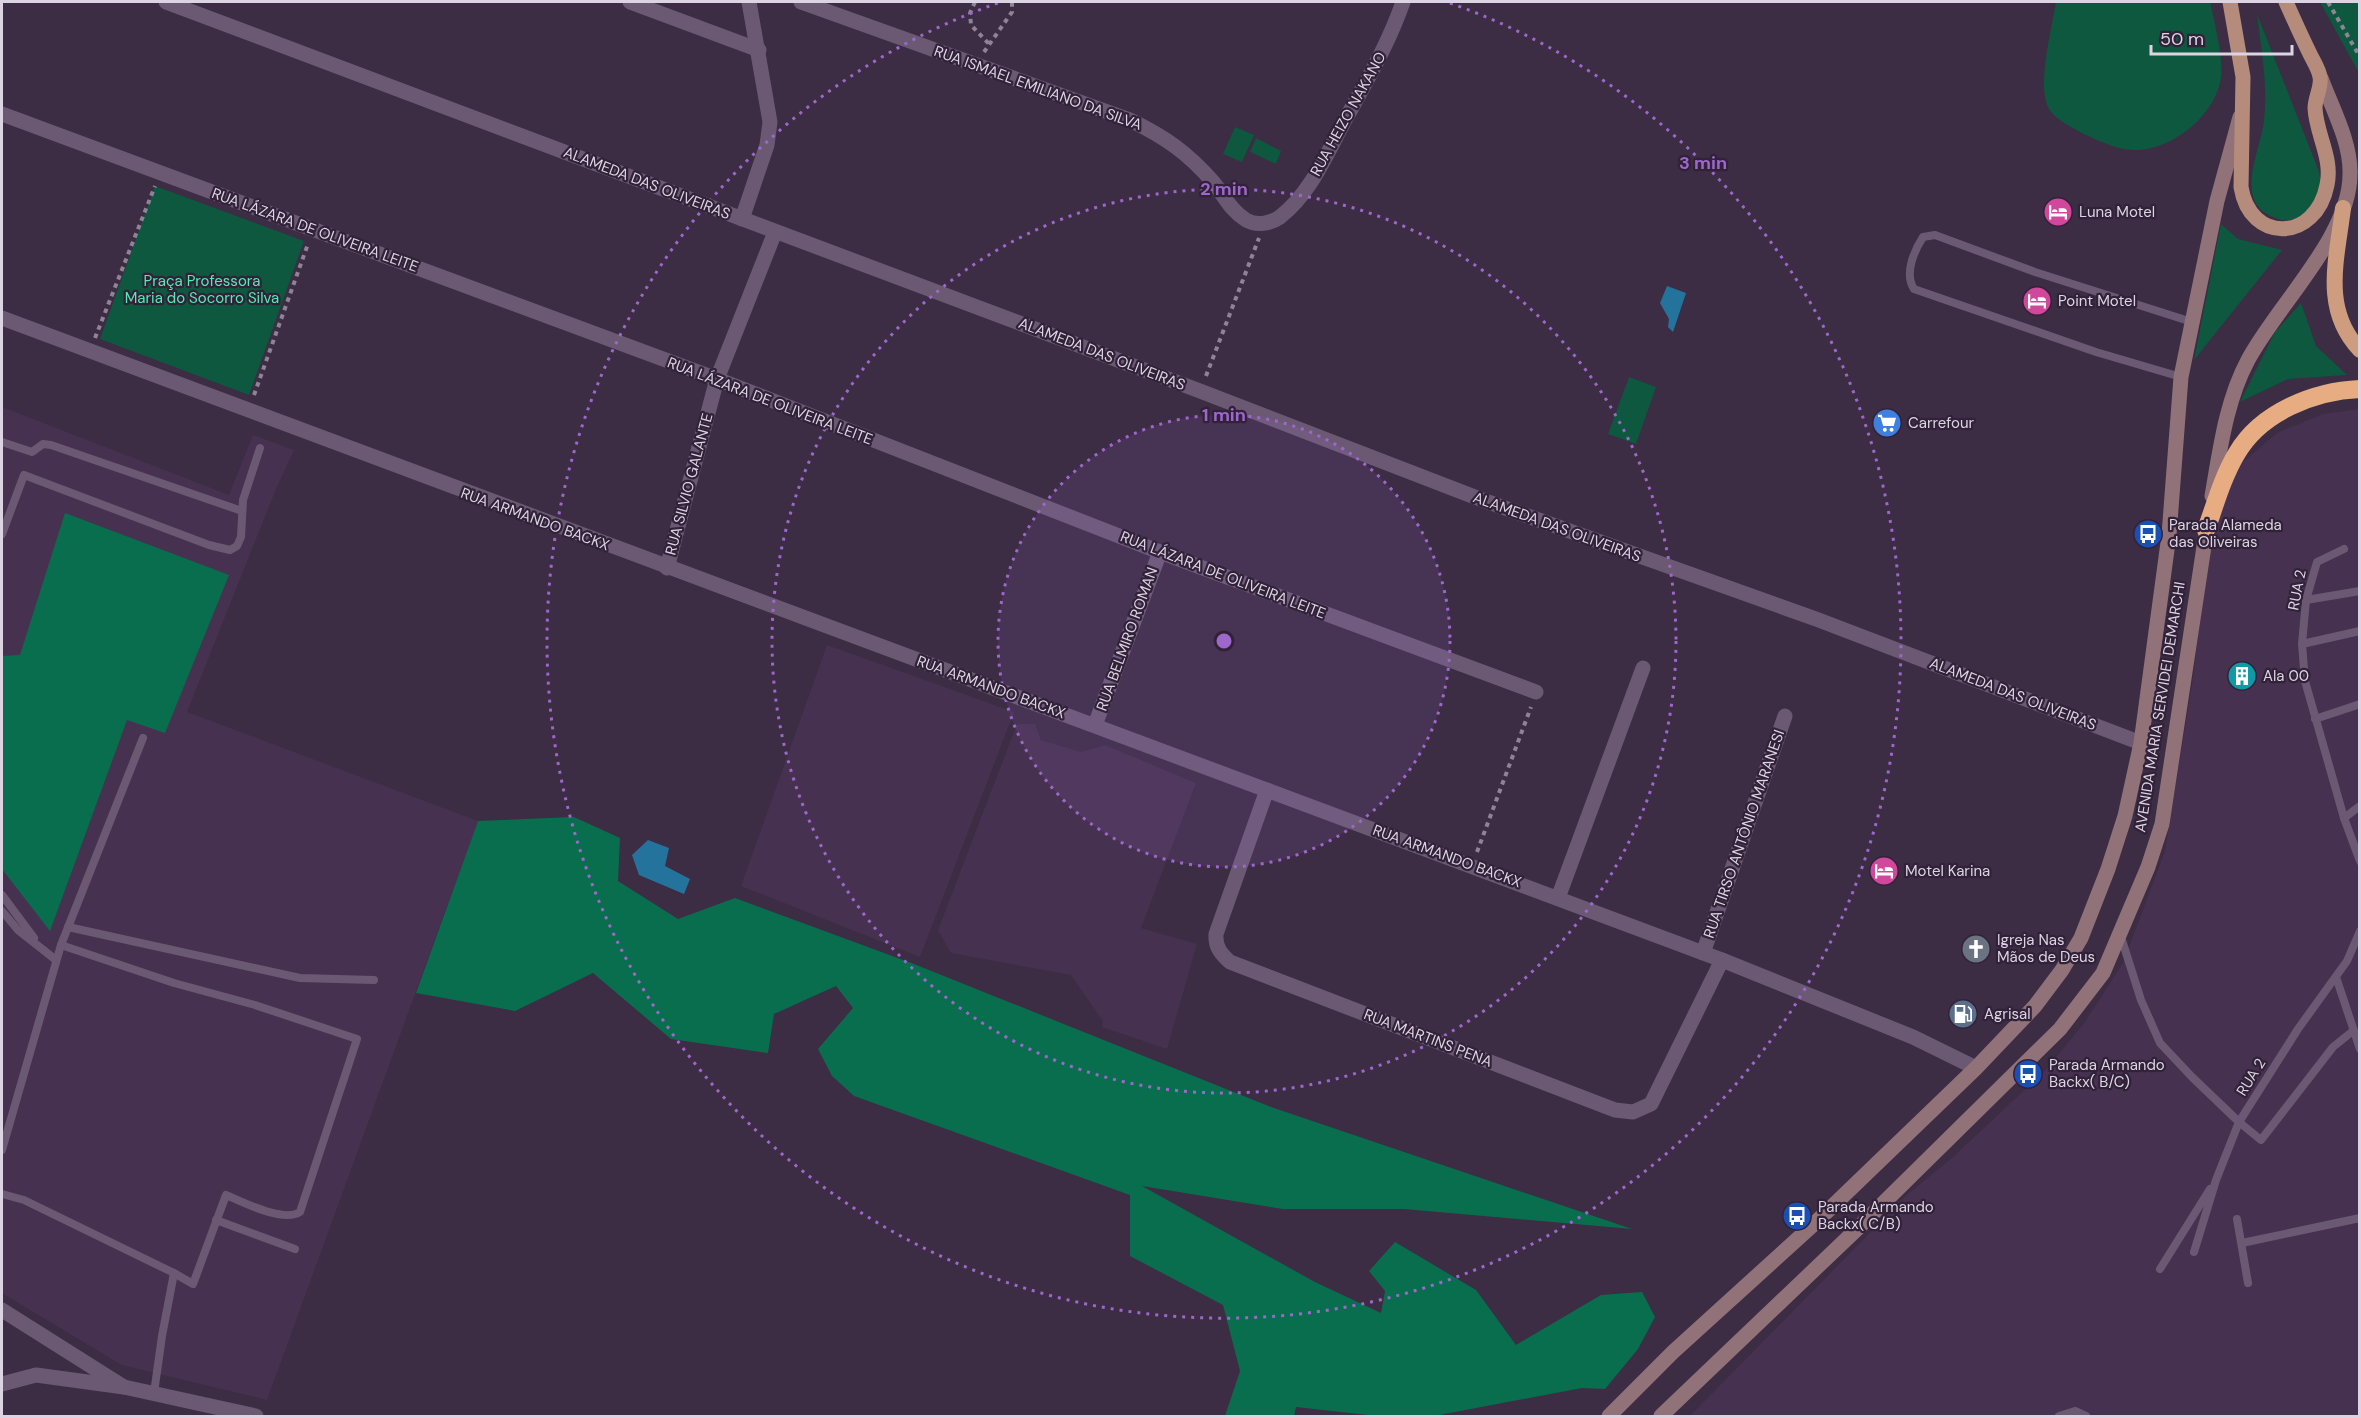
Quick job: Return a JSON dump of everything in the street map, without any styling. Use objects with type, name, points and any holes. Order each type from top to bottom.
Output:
[{"type":"highway","points":[[2343,208],[2334,279],[2334,302],[2344,329],[2360,350]]},
{"type":"highway","points":[[2206,530],[2234,458],[2257,429],[2277,414],[2303,401],[2336,392],[2360,389]]},
{"type":"main road","name":"AVENIDA MARIA SERVIDEI DEMARCHI","points":[[1609,1416],[1673,1352],[1814,1224],[1976,1068],[2035,1006],[2062,970],[2081,938],[2108,869],[2125,816],[2141,743],[2169,535],[2181,377],[2217,201],[2241,111],[2243,77],[2230,2]]},
{"type":"main road","name":"AVENIDA MARIA SERVIDEI DEMARCHI","points":[[1661,1416],[1857,1229],[2060,1029],[2103,973],[2120,936],[2148,867],[2162,824],[2206,530],[2226,422],[2236,388],[2246,362],[2322,249],[2343,208],[2350,179],[2350,165],[2343,138],[2321,78],[2286,2]]},
{"type":"main road","points":[[2241,111],[2243,136],[2241,187],[2247,208],[2257,219],[2273,226],[2291,229],[2298,227],[2315,214],[2327,186],[2327,163],[2315,108],[2321,78]]},
{"type":"street","name":"ALAMEDA DAS OLIVEIRAS","points":[[166,2],[1200,391],[1480,499],[1816,619],[2141,743]]},
{"type":"street","points":[[630,2],[759,50]]},
{"type":"street","points":[[742,219],[767,145],[770,122],[749,2]]},
{"type":"street","name":"RUA ISMAEL EMILIANO DA SILVA","points":[[801,2],[1130,120],[1161,135],[1191,159],[1214,184],[1228,206],[1247,221],[1272,221]]},
{"type":"street","name":"RUA HEIZO NAKANO","points":[[1272,221],[1309,186],[1391,35],[1403,2]]},
{"type":"street","name":"RUA LÁZARA DE OLIVEIRA LEITE","points":[[2,114],[717,380],[1160,552],[1536,692]]},
{"type":"street","name":"RUA SILVIO GALANTE","points":[[667,568],[717,380],[775,232]]},
{"type":"street","name":"RUA ARMANDO BACKX","points":[[2,318],[1722,960],[1913,1037],[1976,1068]]},
{"type":"street","name":"RUA BELMIRO ROMAN","points":[[1095,725],[1160,552]]},
{"type":"street","points":[[1558,898],[1643,668]]},
{"type":"street","name":"RUA TIRSO ANTÔNIO MARANESI","points":[[1703,953],[1785,716]]},
{"type":"street","name":"RUA MARTINS PENA","points":[[1267,790],[1216,934],[1215,942],[1220,954],[1230,962],[1615,1110],[1633,1112],[1651,1104],[1722,960]]},
{"type":"street","points":[[2,1310],[124,1387]]},
{"type":"street","points":[[2,1384],[36,1375],[124,1387],[256,1416]]},
{"type":"lane","points":[[2181,377],[2086,348],[1914,289],[1910,282],[1911,265],[1923,237],[1935,235],[2035,272],[2192,322]]},
{"type":"lane","points":[[2,442],[32,452],[43,444],[51,445],[242,511]]},
{"type":"lane","points":[[2,534],[24,475],[221,549],[230,550],[237,546],[241,537],[243,500],[260,448]]},
{"type":"lane","name":"RUA 2","points":[[2344,549],[2317,562],[2306,600],[2302,644],[2305,681],[2315,719],[2344,818],[2360,861]]},
{"type":"lane","points":[[2306,600],[2360,591]]},
{"type":"lane","points":[[2302,644],[2360,631]]},
{"type":"lane","points":[[2315,719],[2360,704]]},
{"type":"lane","points":[[2,1150],[61,945],[143,738]]},
{"type":"lane","points":[[2344,818],[2360,806]]},
{"type":"lane","points":[[2,895],[39,944]]},
{"type":"lane","points":[[2,911],[18,930],[39,944],[56,960]]},
{"type":"lane","points":[[68,927],[300,978],[374,980]]},
{"type":"lane","name":"RUA 2","points":[[2194,1252],[2216,1180],[2240,1122],[2298,1029],[2347,961],[2360,931]]},
{"type":"lane","points":[[2120,936],[2141,1000],[2160,1043],[2261,1140],[2333,1047],[2353,1031]]},
{"type":"lane","points":[[2,1194],[24,1200],[194,1284],[226,1195],[275,1214],[290,1216],[300,1212],[308,1194],[357,1039],[255,1005],[174,983],[61,945]]},
{"type":"lane","points":[[2336,977],[2360,1049]]},
{"type":"lane","points":[[2160,1269],[2216,1180]]},
{"type":"lane","points":[[2242,1243],[2360,1218]]},
{"type":"lane","points":[[2237,1219],[2248,1282]]},
{"type":"lane","points":[[216,1220],[296,1249]]},
{"type":"lane","points":[[154,1394],[174,1274]]},
{"type":"lane","points":[[2059,1416],[2075,1411],[2086,1416]]},
{"type":"path","points":[[975,2],[970,13],[971,25],[990,45]]},
{"type":"path","points":[[975,64],[1012,12],[1012,2]]},
{"type":"path","points":[[2328,2],[2360,57]]},
{"type":"path","points":[[90,350],[160,174]]},
{"type":"path","points":[[1200,391],[1272,221]]},
{"type":"path","points":[[248,411],[314,230]]},
{"type":"path","points":[[1472,866],[1536,692]]},
{"type":"shaded area","points":[[2,407],[229,495],[253,435],[294,450],[276,489],[187,712],[478,821],[267,1400],[122,1365],[2,1293]]},
{"type":"shaded area","points":[[2359,409],[2359,1416],[1690,1416],[1908,1194],[1953,1157],[2044,1072],[2085,1022],[2123,963],[2165,851],[2193,678],[2207,556],[2217,507],[2242,463],[2277,433],[2323,414]]},
{"type":"shaded area","points":[[827,645],[1014,712],[920,957],[741,886]]},
{"type":"shaded area","points":[[1017,724],[1035,724],[1041,740],[1081,752],[1105,745],[1196,783],[1141,928],[1197,944],[1167,1049],[1102,1027],[1103,1021],[1071,975],[951,953],[938,930]]},
{"type":"green space","points":[[2056,2],[2210,2],[2222,71],[2217,93],[2209,107],[2186,132],[2156,147],[2140,150],[2124,149],[2107,144],[2062,121],[2049,109],[2044,87],[2046,57]]},
{"type":"green space","points":[[2320,2],[2358,2],[2359,73]]},
{"type":"green space","points":[[2257,14],[2322,184],[2314,211],[2291,220],[2274,217],[2258,206],[2251,184],[2265,107]]},
{"type":"green space","points":[[1235,127],[1254,135],[1242,162],[1223,154]]},
{"type":"green space","points":[[1256,138],[1281,151],[1276,164],[1250,152]]},
{"type":"green space","name":"Praça Professora Maria do Socorro Silva","points":[[155,186],[304,241],[249,395],[100,339]]},
{"type":"green space","points":[[2221,224],[2238,239],[2282,250],[2194,360]]},
{"type":"green space","points":[[2301,303],[2316,346],[2347,375],[2288,379],[2240,402],[2275,332]]},
{"type":"green space","points":[[1629,377],[1656,387],[1636,444],[1608,434]]},
{"type":"green space","points":[[65,513],[229,575],[165,733],[127,720],[50,931],[2,869],[2,656],[20,655]]},
{"type":"green space","points":[[574,817],[620,838],[618,881],[678,919],[735,898],[914,964],[1271,1107],[1632,1229],[1404,1209],[1283,1209],[1142,1186],[1315,1282],[1381,1313],[1385,1291],[1369,1271],[1395,1242],[1476,1290],[1516,1345],[1601,1295],[1642,1292],[1655,1317],[1638,1349],[1605,1389],[1582,1388],[1434,1416],[1377,1416],[1296,1407],[1294,1416],[1225,1416],[1240,1371],[1223,1305],[1130,1256],[1130,1195],[854,1096],[832,1076],[818,1049],[853,1008],[836,986],[774,1014],[768,1053],[671,1039],[593,973],[515,1011],[416,993],[478,821]]},
{"type":"water","points":[[1667,286],[1686,293],[1673,332],[1668,327],[1669,319],[1660,303]]},
{"type":"water","points":[[648,840],[669,848],[665,866],[690,879],[684,894],[639,875],[632,855]]},
{"type":"place","name":"Luna Motel","points":[[2058,212]]},
{"type":"place","name":"Point Motel","points":[[2037,301]]},
{"type":"place","name":"Carrefour","points":[[1887,423]]},
{"type":"place","name":"Parada Alameda das Oliveiras","points":[[2148,534]]},
{"type":"place","name":"Ala 00","points":[[2242,676]]},
{"type":"place","name":"Motel Karina","points":[[1884,871]]},
{"type":"place","name":"Igreja Nas Mãos de Deus","points":[[1976,949]]},
{"type":"place","name":"Agrisal","points":[[1963,1014]]},
{"type":"place","name":"Parada Armando Backx( B/C)","points":[[2028,1074]]},
{"type":"place","name":"Parada Armando Backx( C/B)","points":[[1797,1216]]}]
